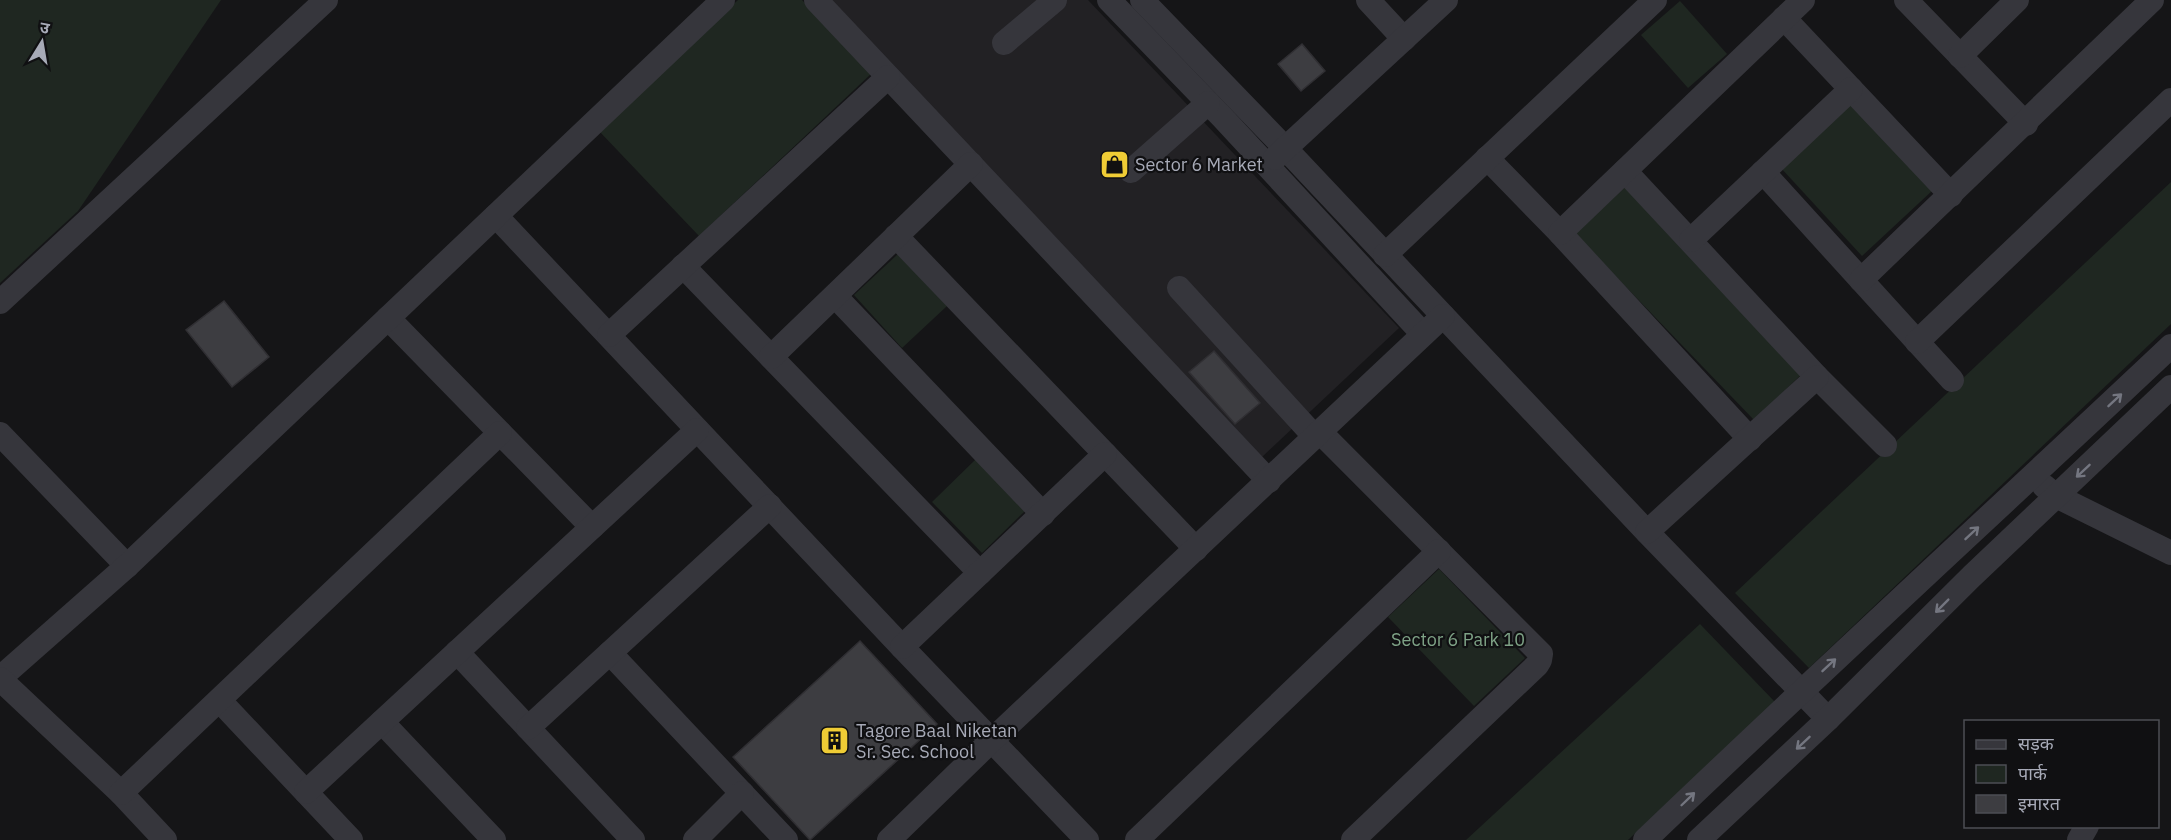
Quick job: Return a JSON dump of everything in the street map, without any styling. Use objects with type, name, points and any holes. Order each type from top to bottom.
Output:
[{"type":"street","points":[[0,302],[326,0]]},
{"type":"street","points":[[165,840],[121,793],[0,679],[127,566],[723,0]]},
{"type":"street","points":[[816,0],[1269,481]]},
{"type":"street","points":[[1004,42],[1056,0]]},
{"type":"street","points":[[1109,0],[1423,334]]},
{"type":"street","points":[[1142,0],[1285,148],[1647,532],[1828,719]]},
{"type":"street","points":[[1368,0],[1404,39]]},
{"type":"street","points":[[1266,166],[1446,0]]},
{"type":"street","points":[[1385,255],[1655,0]]},
{"type":"street","points":[[1560,233],[1803,0]]},
{"type":"street","points":[[1906,0],[2026,124]]},
{"type":"street","points":[[1960,56],[2017,0]]},
{"type":"street","points":[[1861,280],[2026,124],[2152,0]]},
{"type":"street","points":[[1784,18],[1951,195]]},
{"type":"street","points":[[609,335],[888,76]]},
{"type":"street","points":[[1691,240],[1851,89]]},
{"type":"street","points":[[1917,342],[2171,100]]},
{"type":"street","points":[[1131,171],[1208,103]]},
{"type":"street","points":[[1487,158],[1560,233],[1750,439]]},
{"type":"street","points":[[771,357],[971,164]]},
{"type":"street","points":[[1625,171],[1817,377],[1885,445]]},
{"type":"street","points":[[1763,172],[1952,380]]},
{"type":"street","points":[[496,216],[1087,840]]},
{"type":"street","points":[[896,236],[1196,549]]},
{"type":"street","points":[[683,266],[980,573]]},
{"type":"street","points":[[1179,288],[1318,434],[1541,654],[1540,660],[1353,840]]},
{"type":"street","points":[[835,296],[1043,514]]},
{"type":"street","points":[[889,840],[992,740],[1443,316]]},
{"type":"street","points":[[388,318],[592,527]]},
{"type":"street","points":[[1646,840],[1800,692],[2171,346]]},
{"type":"street","points":[[1647,532],[1817,377]]},
{"type":"street","points":[[1699,840],[1828,719],[1972,576],[2171,387]]},
{"type":"street","points":[[306,792],[698,430]]},
{"type":"street","points":[[121,793],[500,433]]},
{"type":"street","points":[[0,434],[127,566]]},
{"type":"street","points":[[902,647],[1105,454]]},
{"type":"street","points":[[2033,477],[2056,496],[2171,553]]},
{"type":"street","points":[[528,728],[770,506]]},
{"type":"street","points":[[1137,840],[1439,551]]},
{"type":"street","points":[[457,652],[633,840]]},
{"type":"street","points":[[610,653],[786,840]]},
{"type":"street","points":[[220,701],[351,840]]},
{"type":"street","points":[[382,722],[494,840]]},
{"type":"street","points":[[695,840],[742,794]]},
{"type":"shaded area","name":"Sector 6 Market","points":[[828,0],[1088,0],[1399,328],[1262,457]]},
{"type":"green space","points":[[0,0],[221,0],[78,211],[0,283]]},
{"type":"green space","points":[[738,0],[802,0],[872,73],[699,236],[599,131]]},
{"type":"green space","points":[[1680,1],[1727,54],[1688,88],[1641,35]]},
{"type":"green space","points":[[1851,103],[1933,190],[1862,256],[1781,168]]},
{"type":"green space","points":[[2171,182],[2171,324],[1809,668],[1735,593]]},
{"type":"green space","points":[[1625,187],[1804,372],[1754,420],[1575,234]]},
{"type":"green space","points":[[898,254],[947,306],[902,348],[854,295]]},
{"type":"green space","points":[[977,458],[1027,509],[982,553],[932,502]]},
{"type":"green space","name":"Sector 6 Park 10","points":[[1439,569],[1525,658],[1474,706],[1388,617]]},
{"type":"green space","points":[[1700,624],[1775,702],[1628,840],[1466,840]]},
{"type":"building","points":[[1302,44],[1325,71],[1301,91],[1278,64]]},
{"type":"building","points":[[224,301],[269,357],[232,387],[186,330]]},
{"type":"building","points":[[1214,351],[1260,403],[1235,424],[1189,372]]},
{"type":"building","name":"Tagore Baal Niketan Sr. Sec. School","points":[[860,641],[937,724],[810,840],[733,757]]},
{"type":"place","name":"Sector 6 Market","points":[[1114,164]]},
{"type":"place","name":"Tagore Baal Niketan Sr. Sec. School","points":[[835,740]]}]
